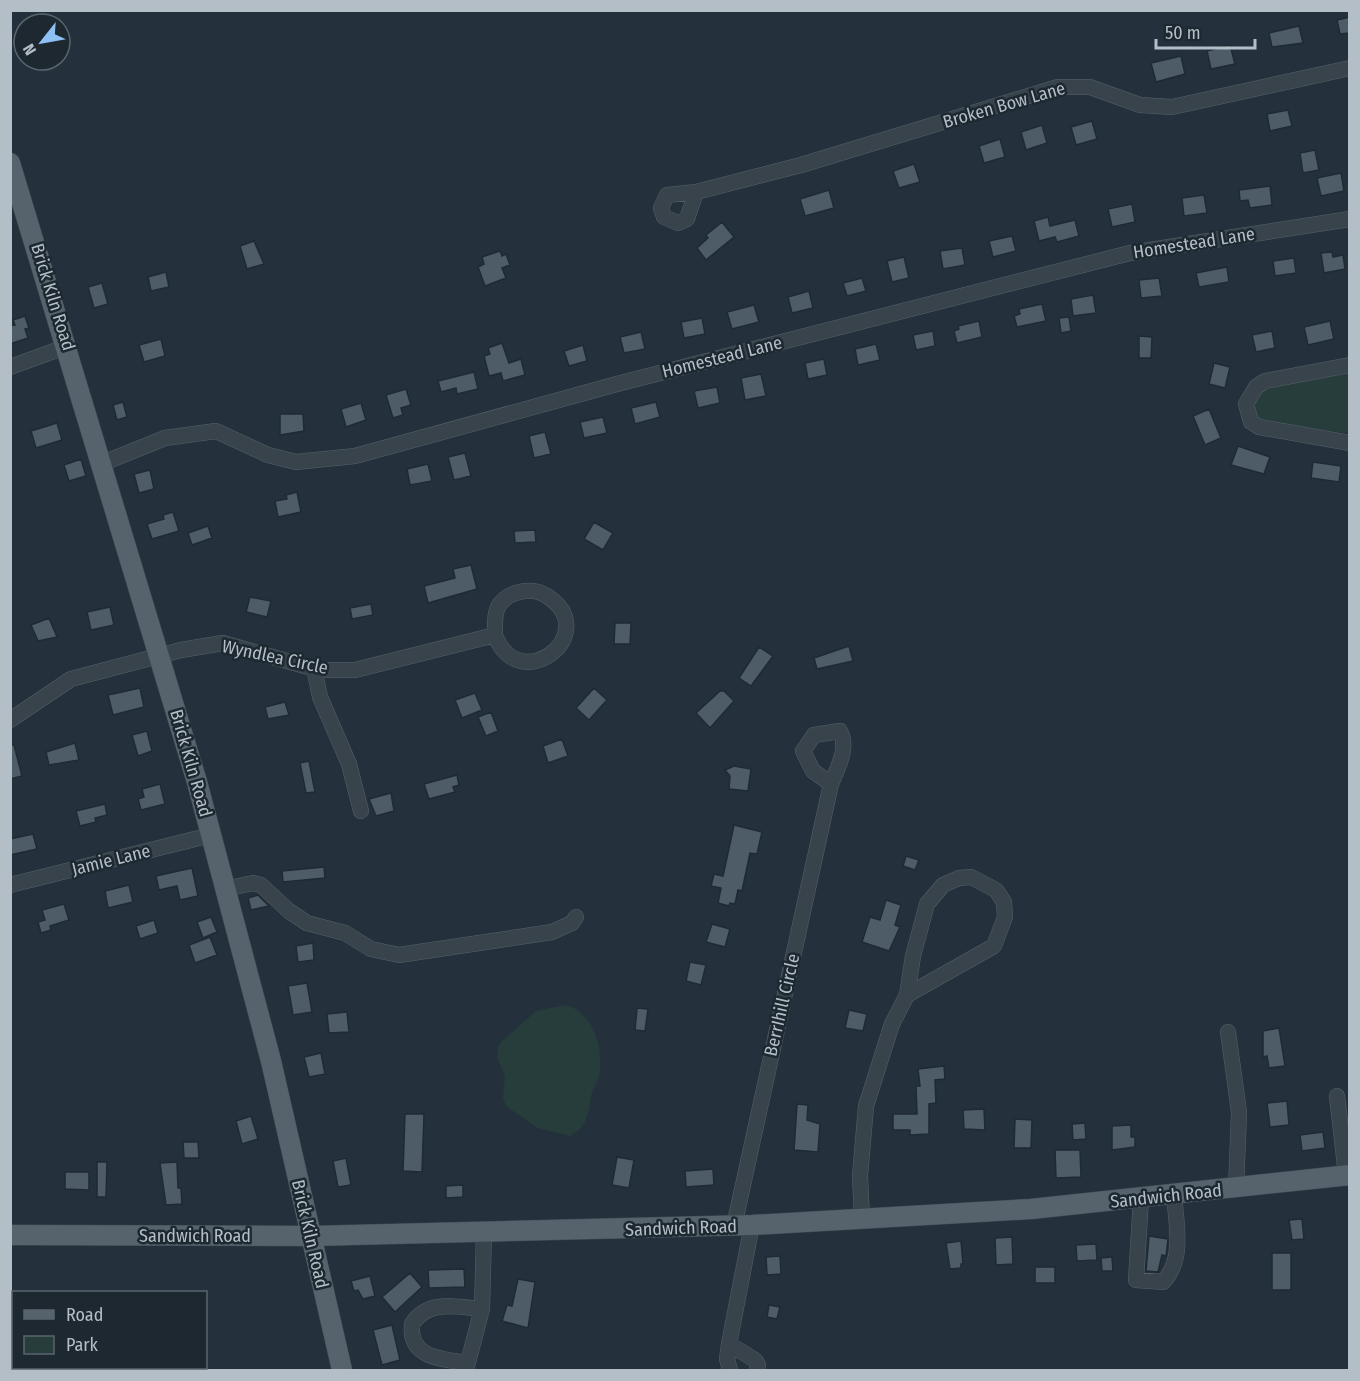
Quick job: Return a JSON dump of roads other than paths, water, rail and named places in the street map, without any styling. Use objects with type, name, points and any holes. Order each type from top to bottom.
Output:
[{"type":"main road","name":"Brick Kiln Road","points":[[10,163],[103,463],[211,835],[271,1060],[342,1371]]},
{"type":"main road","name":"Sandwich Road","points":[[10,1235],[484,1234],[743,1225],[1031,1209],[1236,1189],[1348,1175]]},
{"type":"street","name":"Broken Bow Lane","points":[[696,192],[801,165],[1058,87],[1090,87],[1140,105],[1172,107],[1350,68]]},
{"type":"street","name":"Homestead Lane","points":[[103,463],[165,438],[216,431],[268,455],[296,462],[355,456],[617,384],[1130,253],[1350,219]]},
{"type":"street","points":[[10,367],[68,346]]},
{"type":"street","points":[[1350,365],[1265,381],[1256,387],[1246,404],[1246,413],[1258,427],[1350,443]]},
{"type":"street","points":[[526,590],[543,594],[559,604],[567,618],[566,633],[560,645],[552,655],[537,663],[522,661],[505,652],[495,634],[495,615],[499,605],[513,594],[526,590]]},
{"type":"street","name":"Wyndlea Circle","points":[[160,655],[223,643],[314,668],[355,670],[495,634]]},
{"type":"street","points":[[10,720],[20,717],[71,679],[160,655]]},
{"type":"street","points":[[314,668],[320,697],[349,764],[361,811]]},
{"type":"street","name":"BerrIhill Circle","points":[[730,1371],[727,1359],[743,1225],[831,784]]},
{"type":"street","name":"Jamie Lane","points":[[10,885],[211,835]]},
{"type":"street","points":[[862,1219],[860,1176],[866,1106],[892,1024],[907,994],[920,924],[927,904],[936,891],[947,882],[971,877],[996,890],[1004,902],[1005,917],[994,946],[907,994]]},
{"type":"street","points":[[225,889],[253,883],[261,885],[289,911],[307,923],[345,933],[371,949],[399,955],[552,932],[572,923],[576,917]]},
{"type":"street","points":[[1228,1032],[1239,1113],[1236,1189]]},
{"type":"street","points":[[1337,1096],[1348,1175]]},
{"type":"street","points":[[1141,1198],[1136,1280],[1164,1282],[1175,1260],[1178,1241],[1174,1195]]},
{"type":"street","points":[[482,1309],[436,1306],[425,1311],[412,1324],[412,1339],[421,1352],[467,1367],[482,1309],[484,1234]]},
{"type":"street","points":[[729,1344],[755,1360],[757,1371]]}]
